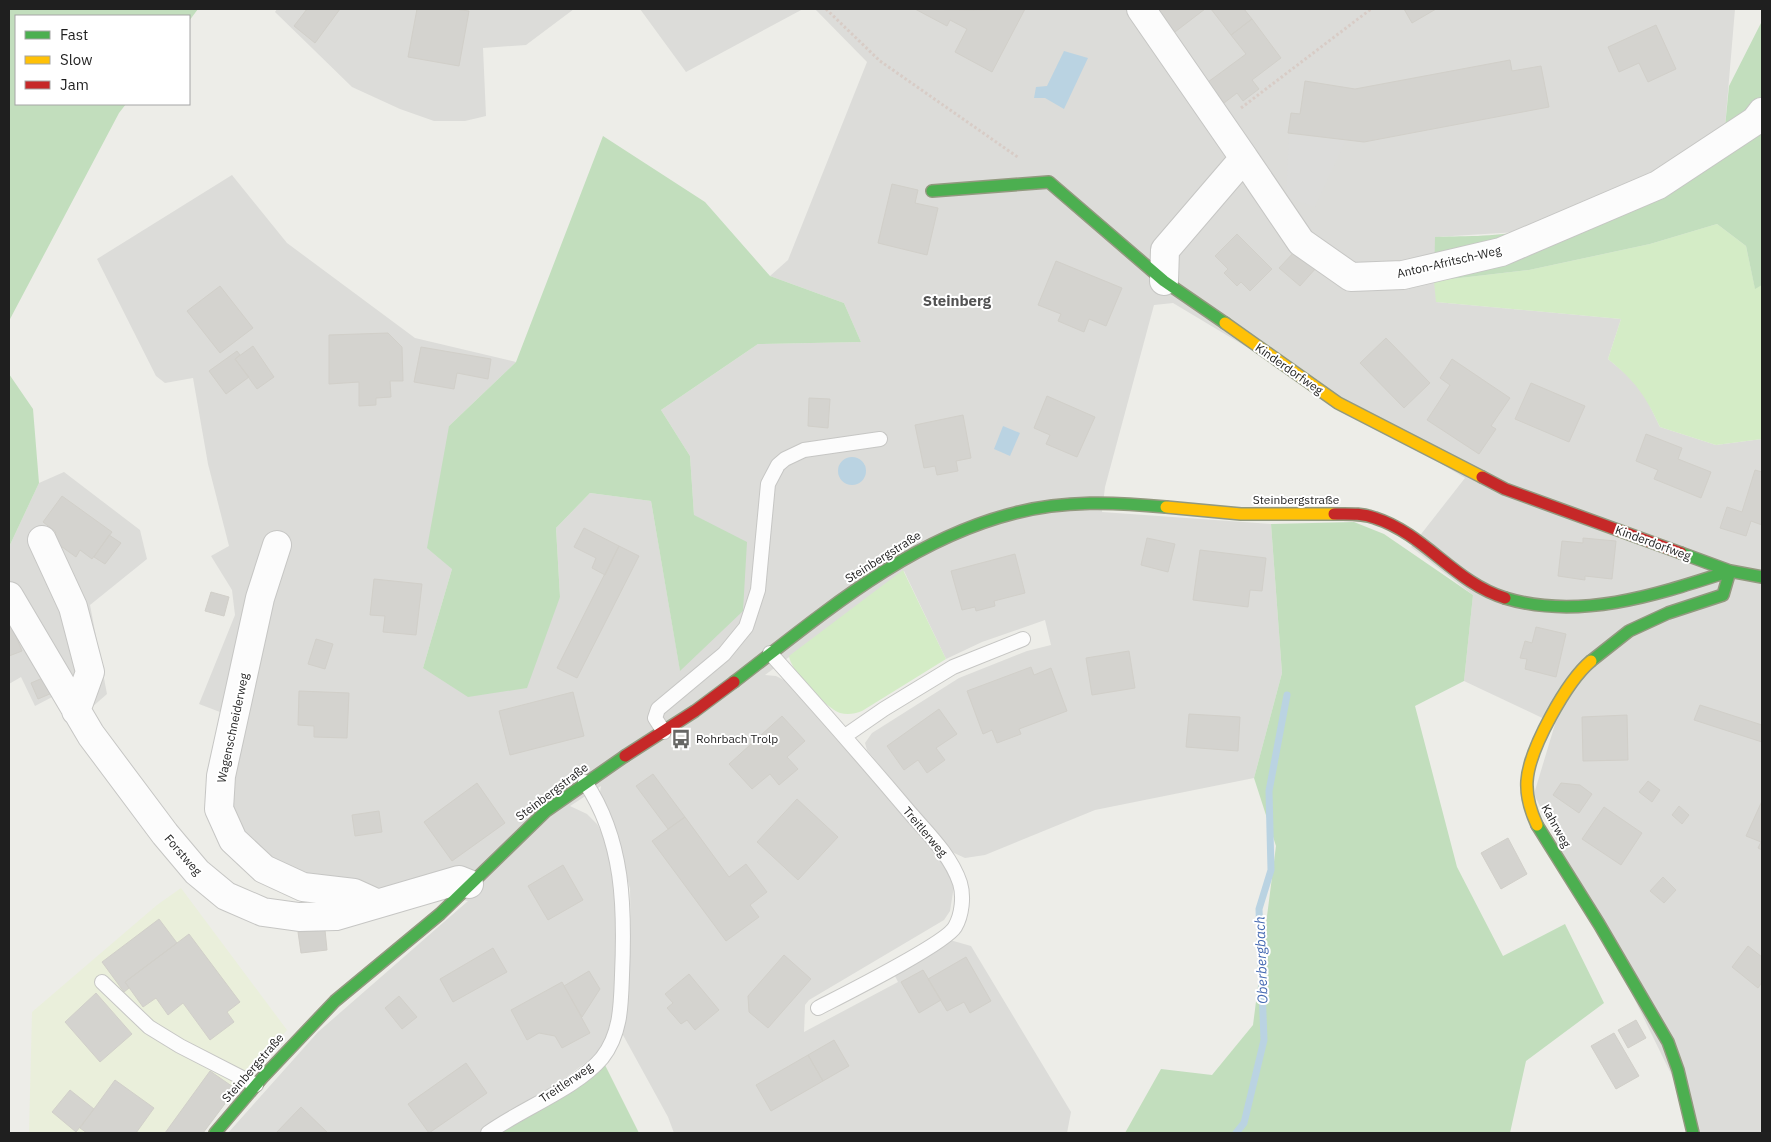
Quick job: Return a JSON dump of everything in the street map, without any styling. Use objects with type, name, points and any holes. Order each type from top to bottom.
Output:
[{"type":"main road","points":[[932,191],[1049,182]]},
{"type":"main road","name":"Kinderdorfweg","points":[[1049,182],[1164,282],[1338,403],[1504,489],[1730,571],[1762,578]]},
{"type":"main road","name":"Steinbergstraße","points":[[215,1133],[256,1085],[334,1001],[440,914],[524,830],[585,782],[664,732],[850,594],[924,547],[988,520],[1056,506],[1102,503],[1241,514],[1343,513],[1373,516],[1391,523],[1420,541],[1478,587],[1495,595],[1528,602],[1597,604],[1624,601],[1730,571]]},
{"type":"main road","name":"Kahrweg","points":[[1692,1133],[1678,1070],[1668,1042],[1599,924],[1540,831],[1530,810],[1527,795],[1527,779],[1531,760],[1542,734],[1581,670],[1629,631],[1668,613],[1722,595],[1730,571]]},
{"type":"street","points":[[1141,9],[1244,158],[1165,250],[1164,282]]},
{"type":"street","name":"Anton-Afritsch-Weg","points":[[1244,158],[1301,242],[1351,276],[1403,275],[1501,252],[1658,185],[1755,122],[1762,112]]},
{"type":"street","points":[[42,540],[73,607],[90,672],[76,711]]},
{"type":"street","name":"Wagenschneiderweg","points":[[277,545],[260,598],[221,776],[219,809],[233,840],[264,869],[303,887],[354,893],[376,903]]},
{"type":"street","name":"Forstweg","points":[[9,596],[76,711],[181,855],[212,886],[226,896],[263,912],[299,917],[336,916],[459,880],[469,884]]},
{"type":"lane","points":[[664,732],[655,718],[658,709],[724,654],[746,627],[752,614],[758,590],[767,489],[771,476],[778,466],[785,459],[804,450],[880,439]]},
{"type":"lane","points":[[846,736],[953,667],[1022,639]]},
{"type":"lane","name":"Treitlerweg","points":[[770,653],[846,736],[936,843],[951,864],[960,884],[962,902],[954,928],[937,942],[818,1008]]},
{"type":"lane","name":"Treitlerweg","points":[[488,1133],[590,1069],[605,1053],[616,1032],[622,989],[623,890],[607,824],[598,801],[585,782]]},
{"type":"lane","points":[[102,982],[149,1027],[180,1046],[256,1085]]},
{"type":"path","points":[[826,9],[880,61],[1037,170],[1049,182]]},
{"type":"path","points":[[1221,124],[1370,9]]},
{"type":"shaded area","points":[[277,9],[574,9],[526,45],[483,48],[486,116],[465,121],[434,121],[400,109],[352,87],[275,12]]},
{"type":"shaded area","points":[[640,9],[803,9],[686,72]]},
{"type":"shaded area","points":[[815,9],[1735,9],[1725,127],[1671,162],[1576,210],[1517,232],[1436,237],[1436,302],[1621,319],[1608,359],[1632,379],[1645,396],[1660,427],[1716,445],[1762,439],[1762,1133],[1700,1133],[1534,794],[1555,724],[1464,681],[1473,595],[1411,547],[1465,478],[1173,303],[1154,305],[1105,487],[1102,512],[1271,524],[1282,673],[1254,778],[1095,810],[985,855],[965,858],[952,852],[867,750],[865,743],[872,733],[959,678],[1027,651],[1051,645],[1045,620],[982,642],[946,659],[904,571],[765,675],[776,676],[784,680],[840,740],[931,847],[946,867],[954,886],[950,911],[944,920],[809,1000],[805,1005],[804,1032],[898,982],[894,974],[941,948],[950,940],[971,946],[1071,1112],[1067,1133],[674,1133],[668,1117],[623,1035],[627,1007],[631,936],[630,889],[613,821],[600,792],[601,786],[570,806],[587,814],[597,824],[604,837],[613,874],[618,936],[613,1020],[605,1042],[595,1056],[561,1081],[503,1115],[479,1133],[228,1133],[318,1032],[468,901],[398,887],[371,888],[331,883],[277,865],[230,817],[241,720],[199,704],[235,615],[232,590],[211,556],[229,546],[208,464],[193,378],[165,383],[156,376],[97,259],[232,175],[287,243],[415,338],[516,362],[449,426],[452,569],[423,668],[560,597],[556,528],[590,493],[651,501],[680,670],[694,515],[690,456],[661,410],[758,344],[861,342],[844,303],[770,276],[788,260],[867,62]]},
{"type":"shaded area","points":[[1289,134],[1346,140],[1315,207],[1286,197]]},
{"type":"shaded area","points":[[64,472],[140,530],[147,559],[90,605],[107,694],[91,708],[73,686],[35,706],[21,677],[9,684],[9,547],[39,483]]},
{"type":"green space","points":[[9,9],[198,9],[190,20],[190,15],[15,15],[15,105],[125,105],[119,113],[9,321]]},
{"type":"green space","points":[[1762,21],[1762,285],[1755,289],[1746,246],[1717,224],[1650,244],[1529,270],[1434,281],[1435,237],[1511,233],[1573,212],[1651,172],[1725,127],[1729,86]]},
{"type":"green space","points":[[603,136],[705,202],[770,276],[844,303],[861,342],[758,344],[661,410],[690,456],[694,515],[747,542],[743,611],[680,671],[651,501],[590,493],[556,528],[560,597],[527,688],[468,697],[423,668],[452,569],[427,548],[449,426],[516,362]]},
{"type":"green space","points":[[1717,224],[1746,246],[1755,288],[1762,285],[1762,439],[1716,445],[1660,427],[1639,390],[1608,359],[1621,319],[1436,302],[1434,281],[1529,270],[1650,244]]},
{"type":"green space","points":[[9,374],[33,409],[39,483],[9,547]]},
{"type":"green space","points":[[1354,522],[1384,534],[1473,595],[1464,681],[1415,706],[1457,867],[1503,956],[1565,924],[1604,1003],[1526,1061],[1510,1133],[1125,1133],[1161,1069],[1212,1075],[1253,1025],[1276,846],[1254,778],[1282,673],[1271,524]]},
{"type":"green space","points":[[903,570],[946,659],[862,711],[851,714],[840,713],[826,704],[810,688],[795,670],[789,656]]},
{"type":"green space","points":[[181,888],[287,1030],[199,1133],[29,1133],[32,1012],[157,905]]},
{"type":"green space","points":[[605,1065],[639,1133],[500,1133],[510,1126]]},
{"type":"water","points":[[1064,51],[1088,58],[1064,109],[1045,98],[1034,98],[1036,87],[1047,86]]},
{"type":"water","points":[[1003,426],[1020,433],[1010,456],[994,449]]},
{"type":"water","points":[[852,457],[862,461],[866,471],[862,481],[852,485],[842,481],[838,471],[842,461]]},
{"type":"building","points":[[307,9],[340,9],[315,43],[294,26]]},
{"type":"building","points":[[417,9],[469,11],[459,66],[408,57]]},
{"type":"building","points":[[915,9],[1025,9],[992,72],[955,52],[967,29],[950,20],[947,26]]},
{"type":"building","points":[[1155,9],[1205,9],[1171,35]]},
{"type":"building","points":[[1211,9],[1244,9],[1252,19],[1231,35]]},
{"type":"building","points":[[1404,9],[1436,9],[1412,23]]},
{"type":"building","points":[[1252,19],[1281,58],[1252,80],[1259,89],[1243,101],[1237,93],[1224,103],[1208,82],[1246,54],[1231,35]]},
{"type":"building","points":[[1656,25],[1676,69],[1648,82],[1639,63],[1619,72],[1608,47]]},
{"type":"building","points":[[1510,60],[1512,71],[1541,66],[1549,107],[1364,142],[1288,133],[1291,113],[1300,114],[1305,81],[1355,89]]},
{"type":"building","points":[[892,184],[918,190],[915,203],[938,208],[927,255],[878,243]]},
{"type":"building","points":[[1237,234],[1272,269],[1250,291],[1241,282],[1237,286],[1224,273],[1228,269],[1215,256]]},
{"type":"building","points":[[1296,250],[1316,268],[1300,286],[1279,268]]},
{"type":"building","points":[[1056,261],[1122,288],[1106,326],[1089,319],[1084,332],[1058,321],[1061,314],[1038,305]]},
{"type":"building","points":[[220,286],[253,328],[220,353],[187,311]]},
{"type":"building","points":[[388,333],[402,347],[403,381],[390,381],[391,397],[376,398],[376,405],[359,406],[359,382],[329,384],[329,335]]},
{"type":"building","points":[[1386,338],[1430,383],[1404,408],[1360,363]]},
{"type":"building","points":[[253,346],[274,377],[257,389],[235,359]]},
{"type":"building","points":[[421,347],[491,359],[488,379],[457,373],[454,389],[414,382]]},
{"type":"building","points":[[237,351],[240,355],[235,359],[249,377],[226,394],[209,371]]},
{"type":"building","points":[[1452,359],[1510,398],[1491,426],[1496,429],[1479,454],[1427,420],[1450,385],[1440,378]]},
{"type":"building","points":[[1531,383],[1585,406],[1569,442],[1515,419]]},
{"type":"building","points":[[1047,396],[1095,417],[1077,457],[1046,444],[1050,435],[1034,428]]},
{"type":"building","points":[[809,398],[830,399],[828,428],[808,426]]},
{"type":"building","points":[[963,415],[971,458],[956,461],[958,471],[937,475],[935,466],[924,468],[915,425]]},
{"type":"building","points":[[1646,434],[1682,448],[1678,459],[1711,472],[1701,498],[1654,479],[1658,470],[1636,461]]},
{"type":"building","points":[[1755,470],[1762,472],[1762,525],[1751,521],[1746,536],[1720,528],[1727,507],[1742,512]]},
{"type":"building","points":[[62,496],[112,532],[92,559],[80,550],[76,557],[51,539],[56,532],[43,522]]},
{"type":"building","points":[[584,528],[619,546],[605,575],[592,568],[596,558],[574,547]]},
{"type":"building","points":[[109,535],[121,543],[105,564],[94,557]]},
{"type":"building","points":[[1147,538],[1175,544],[1168,572],[1141,565]]},
{"type":"building","points":[[1583,538],[1616,541],[1612,579],[1585,576],[1585,580],[1558,576],[1562,541],[1583,543]]},
{"type":"building","points":[[619,546],[639,556],[577,678],[557,668]]},
{"type":"building","points":[[1200,550],[1266,558],[1262,591],[1250,590],[1248,607],[1193,600]]},
{"type":"building","points":[[1015,554],[1025,593],[994,601],[995,606],[976,611],[975,607],[962,610],[951,571]]},
{"type":"building","points":[[374,579],[422,584],[416,635],[383,632],[385,616],[370,615]]},
{"type":"building","points":[[211,592],[229,597],[224,616],[205,611]]},
{"type":"building","points":[[9,619],[22,651],[9,656]]},
{"type":"building","points":[[1536,627],[1566,634],[1556,677],[1525,669],[1527,659],[1520,658],[1525,641],[1532,643]]},
{"type":"building","points":[[316,639],[333,644],[325,669],[308,664]]},
{"type":"building","points":[[1129,651],[1135,688],[1092,695],[1086,658]]},
{"type":"building","points":[[1031,667],[1034,675],[1051,668],[1067,711],[1019,729],[1021,734],[997,743],[992,730],[983,734],[967,691]]},
{"type":"building","points":[[45,677],[52,693],[38,699],[31,683]]},
{"type":"building","points":[[299,691],[349,693],[347,738],[314,737],[314,726],[298,725]]},
{"type":"building","points":[[573,692],[584,736],[510,755],[499,711]]},
{"type":"building","points":[[1700,705],[1762,725],[1762,742],[1694,720]]},
{"type":"building","points":[[939,709],[957,734],[936,748],[945,760],[927,773],[918,760],[904,770],[887,746]]},
{"type":"building","points":[[1189,714],[1240,717],[1238,751],[1186,747]]},
{"type":"building","points":[[1627,715],[1628,760],[1583,761],[1582,717]]},
{"type":"building","points":[[782,716],[805,741],[787,757],[798,769],[779,785],[770,774],[752,789],[729,764]]},
{"type":"building","points":[[653,774],[685,817],[668,829],[636,786]]},
{"type":"building","points":[[1648,781],[1660,790],[1652,802],[1639,792]]},
{"type":"building","points":[[477,783],[505,823],[452,861],[424,822]]},
{"type":"building","points":[[1561,783],[1580,785],[1592,794],[1579,813],[1553,795]]},
{"type":"building","points":[[797,799],[838,837],[798,880],[757,842]]},
{"type":"building","points":[[1762,801],[1762,850],[1758,848],[1761,842],[1746,836]]},
{"type":"building","points":[[1679,806],[1689,815],[1682,824],[1672,815]]},
{"type":"building","points":[[1604,807],[1642,833],[1621,865],[1582,839]]},
{"type":"building","points":[[379,811],[382,832],[355,836],[352,815]]},
{"type":"building","points":[[685,817],[729,877],[746,864],[767,892],[750,905],[759,917],[726,941],[652,841]]},
{"type":"building","points":[[1508,838],[1527,874],[1501,889],[1481,853]]},
{"type":"building","points":[[563,865],[583,900],[548,920],[528,886]]},
{"type":"building","points":[[1663,877],[1676,890],[1664,903],[1650,891]]},
{"type":"building","points":[[159,919],[177,943],[125,982],[129,988],[124,992],[102,962]]},
{"type":"building","points":[[325,930],[327,950],[301,953],[298,932]]},
{"type":"building","points":[[189,934],[240,1002],[227,1012],[234,1022],[210,1040],[183,1003],[168,1015],[156,998],[143,1007],[125,982]]},
{"type":"building","points":[[1748,946],[1762,957],[1762,982],[1758,988],[1732,967]]},
{"type":"building","points":[[493,948],[507,972],[453,1002],[440,979]]},
{"type":"building","points":[[784,955],[811,979],[768,1028],[749,1012],[748,996]]},
{"type":"building","points":[[966,957],[991,1001],[970,1013],[964,1002],[947,1011],[928,979]]},
{"type":"building","points":[[923,970],[941,1000],[919,1013],[901,982]]},
{"type":"building","points":[[589,971],[600,989],[582,1017],[564,986]]},
{"type":"building","points":[[689,974],[719,1010],[695,1030],[687,1020],[681,1024],[667,1008],[673,1003],[665,994]]},
{"type":"building","points":[[562,982],[590,1033],[562,1048],[555,1036],[539,1033],[527,1040],[511,1010]]},
{"type":"building","points":[[96,993],[132,1034],[100,1062],[65,1022]]},
{"type":"building","points":[[399,996],[417,1017],[402,1029],[385,1008]]},
{"type":"building","points":[[1636,1020],[1646,1038],[1628,1048],[1618,1030]]},
{"type":"building","points":[[1614,1033],[1639,1076],[1616,1089],[1591,1046]]},
{"type":"building","points":[[834,1040],[849,1066],[823,1081],[808,1055]]},
{"type":"building","points":[[808,1055],[823,1081],[771,1111],[756,1085]]},
{"type":"building","points":[[466,1063],[487,1093],[429,1133],[408,1104]]},
{"type":"building","points":[[210,1071],[236,1089],[203,1133],[165,1133]]},
{"type":"building","points":[[115,1080],[154,1108],[136,1133],[87,1133],[80,1128]]},
{"type":"building","points":[[70,1090],[94,1109],[76,1132],[52,1112]]},
{"type":"building","points":[[301,1107],[328,1133],[276,1133]]},
{"type":"waterway","name":"Oberbergbach","points":[[1236,1133],[1244,1123],[1264,1040],[1259,909],[1271,870],[1269,791],[1287,695]]},
{"type":"traffic: fast","points":[[932,191],[1049,182],[1164,281],[1225,323]]},
{"type":"traffic: fast","points":[[734,682],[866,583],[901,561],[975,525],[1033,509],[1071,504],[1109,503],[1166,507]]},
{"type":"traffic: fast","points":[[1681,553],[1730,571],[1762,577]]},
{"type":"traffic: fast","points":[[1505,598],[1533,604],[1562,607],[1590,606],[1647,596],[1730,571]]},
{"type":"traffic: fast","points":[[1591,661],[1629,631],[1668,613],[1723,595],[1730,571]]},
{"type":"traffic: fast","points":[[215,1133],[262,1078],[335,1001],[440,914],[546,811],[625,756]]},
{"type":"traffic: fast","points":[[1537,825],[1599,924],[1668,1042],[1678,1070],[1693,1133]]},
{"type":"traffic: slow","points":[[1225,323],[1338,403],[1482,477]]},
{"type":"traffic: slow","points":[[1166,507],[1241,514],[1334,514]]},
{"type":"traffic: slow","points":[[1537,825],[1527,793],[1529,767],[1551,716],[1571,684],[1591,661]]},
{"type":"traffic: jam","points":[[1482,477],[1505,489],[1681,553]]},
{"type":"traffic: jam","points":[[1334,514],[1365,515],[1393,525],[1425,546],[1471,581],[1487,591],[1505,598]]},
{"type":"traffic: jam","points":[[625,756],[695,711],[734,682]]},
{"type":"place","name":"Rohrbach Trolp","points":[[681,739]]},
{"type":"district","name":"Steinberg","points":[[957,301]]}]
